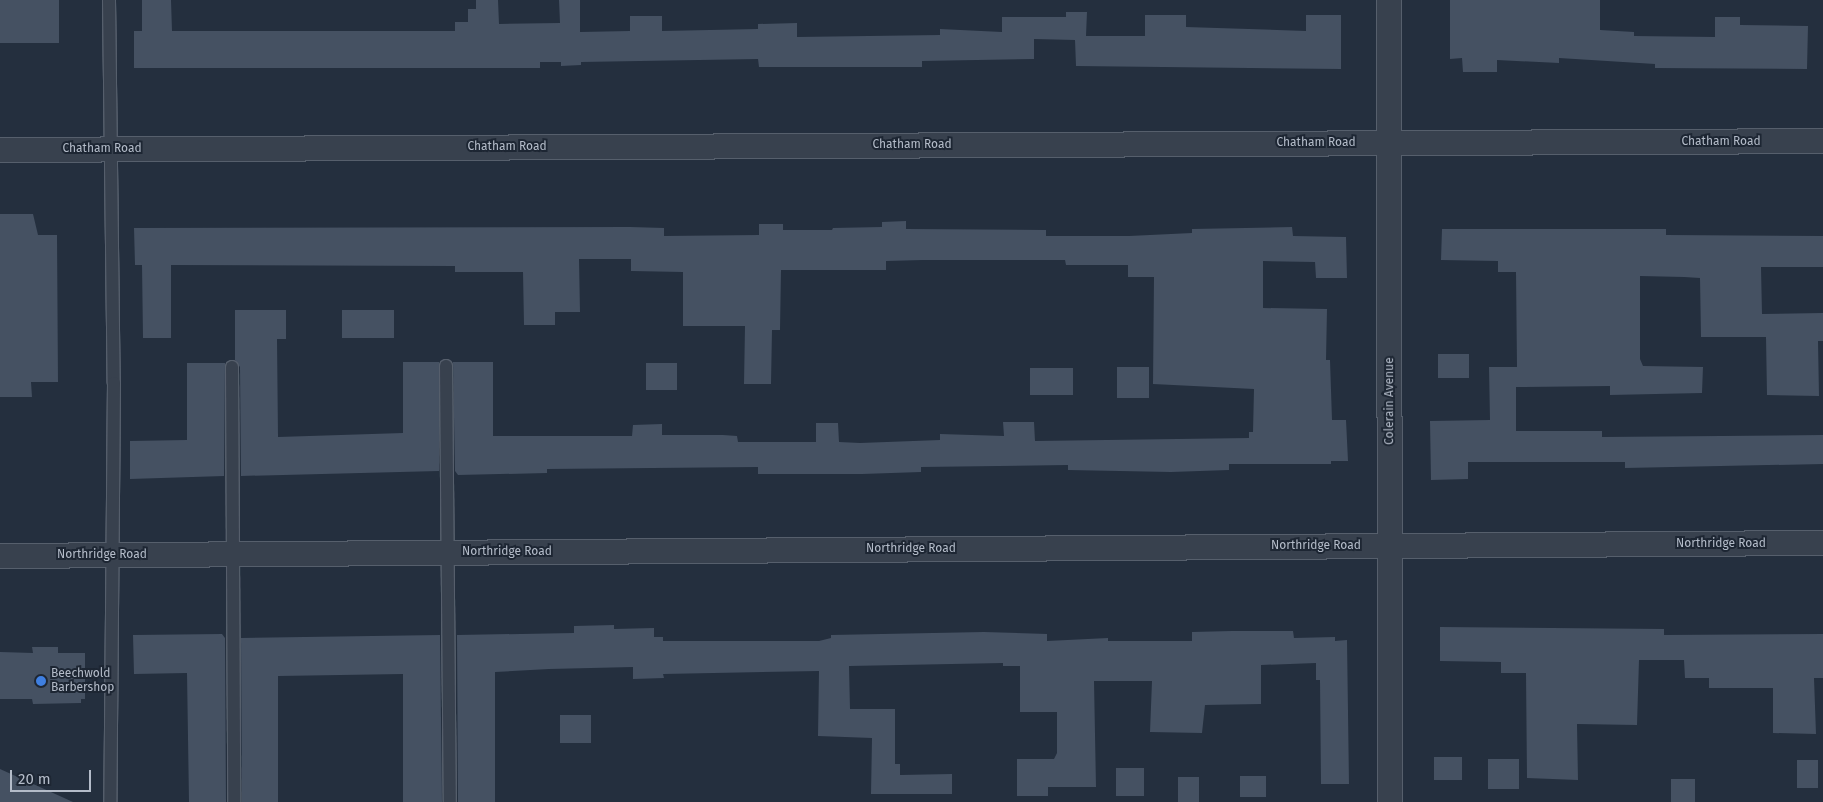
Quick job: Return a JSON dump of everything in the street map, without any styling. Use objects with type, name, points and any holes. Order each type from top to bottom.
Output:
[{"type":"street","name":"Colerain Avenue","points":[[1389,0],[1390,802]]},
{"type":"street","name":"Chatham Road","points":[[0,150],[1823,141]]},
{"type":"street","name":"Northridge Road","points":[[0,556],[1823,543]]},
{"type":"lane","points":[[109,0],[112,555],[110,802]]},
{"type":"lane","points":[[446,366],[450,552],[450,802]]},
{"type":"lane","points":[[232,367],[234,802]]},
{"type":"building","points":[[0,0],[59,0],[59,43],[0,43]]},
{"type":"building","points":[[142,0],[171,0],[172,31],[455,31],[455,22],[468,22],[468,9],[476,9],[476,0],[498,0],[499,24],[560,23],[559,0],[580,0],[580,32],[630,31],[630,16],[662,16],[662,31],[758,29],[758,24],[797,23],[797,37],[940,35],[940,29],[1002,32],[1002,17],[1066,17],[1066,12],[1087,12],[1086,36],[1145,36],[1145,15],[1186,15],[1186,27],[1306,31],[1306,15],[1341,15],[1341,69],[1076,66],[1075,40],[1034,39],[1034,59],[922,61],[922,67],[759,67],[758,59],[581,62],[581,65],[561,66],[561,62],[540,62],[540,68],[134,68],[134,31],[142,31]]},
{"type":"building","points":[[1450,0],[1600,0],[1600,30],[1634,32],[1634,36],[1715,37],[1715,17],[1740,17],[1740,25],[1808,26],[1807,69],[1655,68],[1655,64],[1559,58],[1559,63],[1497,60],[1497,72],[1463,72],[1462,58],[1450,59]]},
{"type":"building","points":[[0,214],[33,214],[38,235],[57,235],[58,382],[31,382],[32,397],[0,397]]},
{"type":"building","points":[[906,221],[906,229],[1046,230],[1046,236],[1129,236],[1192,233],[1192,229],[1292,227],[1293,236],[1346,237],[1347,278],[1316,278],[1315,262],[1263,261],[1263,308],[1327,309],[1326,360],[1330,360],[1332,420],[1346,420],[1348,461],[1331,461],[1331,464],[1229,464],[1229,470],[1171,472],[1068,470],[1068,465],[921,467],[921,472],[862,474],[758,474],[758,467],[547,469],[547,473],[458,475],[455,471],[453,362],[493,362],[493,436],[632,436],[633,425],[662,424],[662,435],[737,436],[738,442],[816,442],[816,423],[838,423],[839,442],[860,443],[940,440],[940,434],[1004,436],[1003,422],[1034,422],[1035,441],[1249,438],[1249,432],[1253,432],[1254,389],[1153,384],[1154,277],[1128,277],[1128,265],[1066,265],[1065,260],[923,260],[886,261],[886,270],[781,270],[780,330],[772,330],[771,384],[744,384],[745,326],[683,326],[683,272],[631,271],[631,259],[579,259],[580,312],[555,312],[555,325],[524,325],[523,272],[455,272],[455,266],[171,265],[171,338],[143,338],[142,265],[135,265],[134,228],[630,227],[664,228],[664,236],[759,235],[759,224],[783,224],[783,230],[832,230],[833,228],[882,227],[882,222]]},
{"type":"building","points":[[1442,229],[1666,229],[1666,235],[1823,236],[1823,267],[1761,267],[1762,314],[1823,313],[1823,341],[1818,341],[1819,396],[1767,395],[1766,337],[1701,337],[1700,278],[1640,276],[1640,359],[1643,366],[1703,367],[1702,393],[1610,395],[1610,386],[1516,387],[1516,431],[1602,431],[1602,437],[1823,435],[1823,464],[1625,468],[1625,462],[1468,462],[1468,479],[1431,480],[1430,421],[1490,420],[1489,367],[1517,367],[1516,272],[1498,272],[1498,261],[1441,260]]},
{"type":"building","points":[[235,310],[286,310],[286,339],[277,339],[278,437],[403,433],[403,362],[439,362],[439,471],[241,476],[240,367],[235,360]]},
{"type":"building","points":[[342,310],[394,310],[394,338],[342,338]]},
{"type":"building","points":[[1438,354],[1469,354],[1469,378],[1438,378]]},
{"type":"building","points":[[187,363],[225,363],[224,476],[130,479],[130,441],[187,440]]},
{"type":"building","points":[[646,363],[677,363],[677,390],[646,390]]},
{"type":"building","points":[[1117,367],[1149,367],[1149,398],[1117,398]]},
{"type":"building","points":[[1030,368],[1073,368],[1073,395],[1030,395]]},
{"type":"building","points":[[614,625],[614,629],[654,628],[654,637],[663,637],[663,641],[819,641],[831,638],[831,635],[984,632],[1047,634],[1047,641],[1108,638],[1108,641],[1192,641],[1192,632],[1232,631],[1293,631],[1294,638],[1335,637],[1335,641],[1347,640],[1349,784],[1321,784],[1320,680],[1316,680],[1316,663],[1261,665],[1261,704],[1205,705],[1202,733],[1150,732],[1152,681],[1094,681],[1096,787],[1048,787],[1048,796],[1017,796],[1017,759],[1054,759],[1057,753],[1057,712],[1020,712],[1020,666],[1003,666],[1003,663],[849,666],[850,709],[895,709],[895,764],[900,764],[900,775],[952,774],[952,794],[871,794],[872,738],[818,736],[819,671],[663,674],[664,678],[633,679],[633,667],[495,672],[495,802],[458,802],[457,635],[574,633],[574,626]]},
{"type":"building","points":[[1440,627],[1664,629],[1664,635],[1823,634],[1823,678],[1814,678],[1816,734],[1773,733],[1773,688],[1709,688],[1709,678],[1685,678],[1684,660],[1639,660],[1637,725],[1577,724],[1578,780],[1527,778],[1526,673],[1501,673],[1501,662],[1440,661]]},
{"type":"building","points":[[222,634],[225,638],[226,802],[189,802],[187,673],[134,674],[133,635]]},
{"type":"building","points":[[440,635],[442,802],[403,802],[403,674],[278,676],[278,802],[242,802],[241,638]]},
{"type":"building","points":[[32,647],[58,647],[58,653],[85,653],[85,699],[81,699],[81,703],[33,704],[32,699],[0,699],[0,652],[33,653]]},
{"type":"building","points":[[560,715],[591,715],[591,743],[560,743]]},
{"type":"building","points":[[1434,757],[1462,757],[1462,780],[1434,780]]},
{"type":"building","points":[[1488,759],[1519,759],[1519,789],[1488,789]]},
{"type":"building","points":[[1797,760],[1818,760],[1818,788],[1797,788]]},
{"type":"building","points":[[1116,768],[1144,768],[1144,796],[1116,796]]},
{"type":"building","points":[[0,769],[73,802],[0,802]]},
{"type":"building","points":[[1240,776],[1266,776],[1266,797],[1240,797]]},
{"type":"building","points":[[1178,777],[1199,777],[1199,802],[1178,802]]},
{"type":"building","points":[[1671,779],[1695,779],[1695,802],[1671,802]]},
{"type":"place","name":"Beechwold Barbershop","points":[[41,681]]}]
